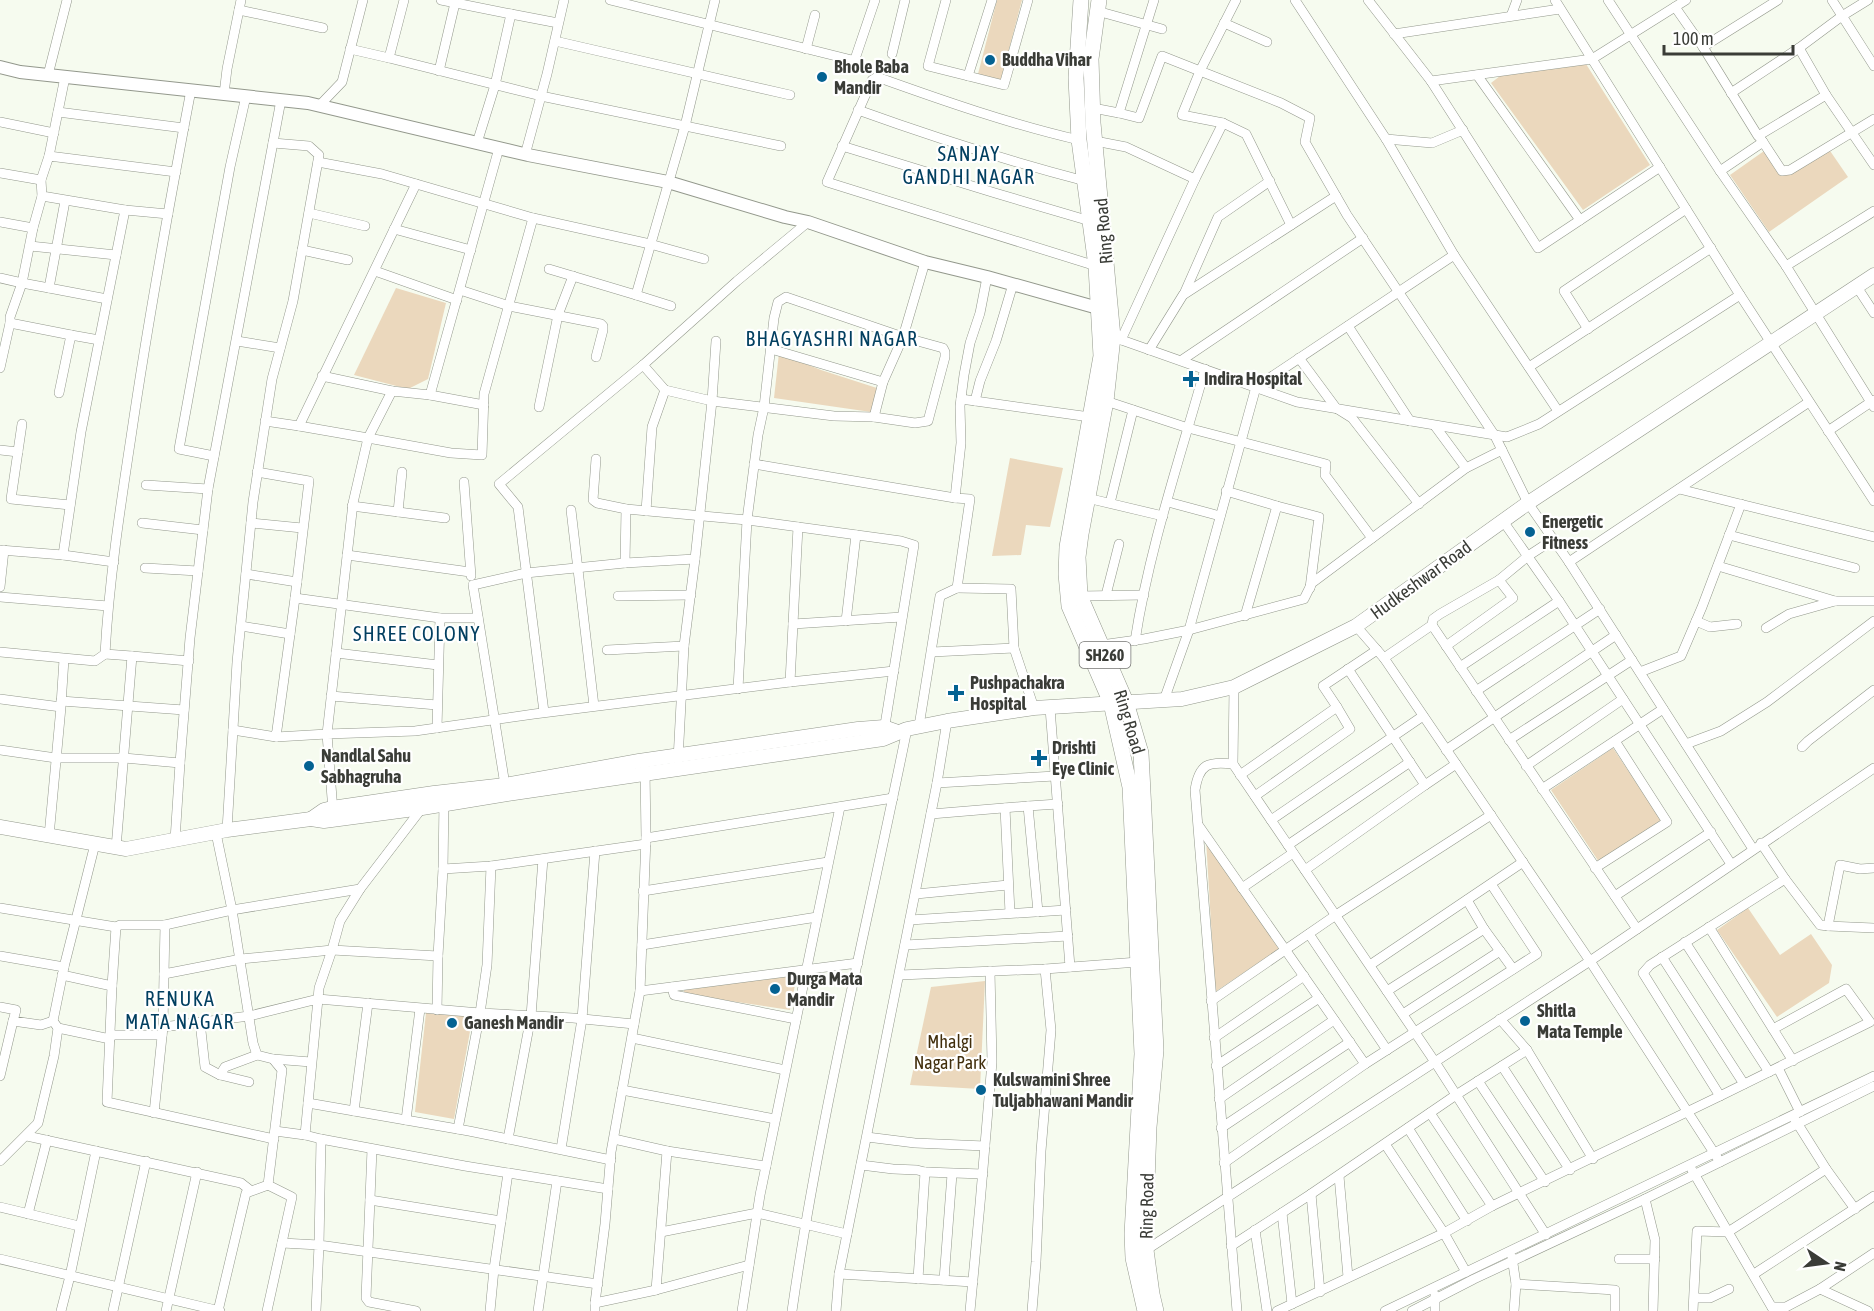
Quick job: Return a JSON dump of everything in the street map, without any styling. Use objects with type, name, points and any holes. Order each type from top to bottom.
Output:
[{"type":"highway","name":"Ring Road","points":[[1080,0],[1076,78],[1079,140],[1096,266],[1101,356],[1067,547],[1066,574],[1069,606],[1141,753],[1155,1050],[1146,1210],[1140,1254],[1145,1311]]},
{"type":"highway","name":"Ring Road","points":[[1098,6],[1091,59],[1093,108],[1117,338],[1078,557],[1080,596],[1101,645],[1118,703],[1130,787],[1142,1054],[1132,1234],[1156,1311]]},
{"type":"main road","name":"Hudkeshwar Road","points":[[908,729],[947,720],[1034,708],[1182,699],[1234,687],[1356,626],[1528,503],[1874,275]]},
{"type":"main road","points":[[333,814],[679,762],[823,734],[883,733],[908,729]]},
{"type":"main road","points":[[0,827],[126,849],[311,819],[324,810],[333,814],[422,808],[443,798],[506,785],[645,767]]},
{"type":"street","points":[[48,75],[67,0]]},
{"type":"street","points":[[319,106],[342,82],[363,0]]},
{"type":"street","points":[[389,58],[404,0]]},
{"type":"street","points":[[441,0],[558,23]]},
{"type":"street","points":[[525,155],[564,0]]},
{"type":"street","points":[[610,0],[850,60],[855,59],[875,0]]},
{"type":"street","points":[[636,295],[685,126],[715,0]]},
{"type":"street","points":[[892,54],[905,0]]},
{"type":"street","points":[[946,0],[928,66],[1005,86],[1028,0]]},
{"type":"street","points":[[968,76],[992,0]]},
{"type":"street","points":[[1119,113],[1154,0]]},
{"type":"street","points":[[1236,0],[1200,71],[1182,115],[1223,123],[1246,134],[1291,225]]},
{"type":"street","points":[[1295,0],[1386,139],[1454,255],[1558,411]]},
{"type":"street","points":[[1368,0],[1431,81],[1538,248],[1660,166]]},
{"type":"street","points":[[1511,16],[1517,0]]},
{"type":"street","points":[[1555,0],[1740,295],[1874,501]]},
{"type":"street","points":[[1608,0],[1720,171],[1786,266],[1873,403],[1828,431]]},
{"type":"street","points":[[1431,81],[1592,59],[1686,0]]},
{"type":"street","points":[[1703,47],[1778,0]]},
{"type":"street","points":[[1832,0],[1873,61]]},
{"type":"street","points":[[1731,93],[1868,0]]},
{"type":"street","points":[[439,71],[455,3]]},
{"type":"street","points":[[224,94],[240,5],[323,28]]},
{"type":"street","points":[[1098,6],[1162,29]]},
{"type":"street","points":[[1675,7],[1782,171],[1790,170],[1874,119]]},
{"type":"street","points":[[1394,34],[1560,9]]},
{"type":"street","points":[[477,143],[495,85],[511,14]]},
{"type":"street","points":[[806,49],[815,15]]},
{"type":"street","points":[[1224,23],[1267,42]]},
{"type":"street","points":[[555,41],[790,95]]},
{"type":"street","points":[[1799,48],[1826,95],[1874,165]]},
{"type":"street","points":[[351,49],[541,96],[781,146]]},
{"type":"street","points":[[1093,108],[1139,118],[1162,56],[1281,103],[1310,118],[1305,142],[1336,196],[1495,436],[1528,503],[1600,609],[1686,744],[1757,846],[1820,925],[1874,928]]},
{"type":"street","points":[[0,67],[20,72],[319,106],[525,155],[668,182],[808,222],[925,262],[1098,308]]},
{"type":"street","points":[[1477,75],[1580,220]]},
{"type":"street","points":[[0,368],[10,316],[22,283],[42,196],[41,180],[49,156],[65,76]]},
{"type":"street","points":[[1079,140],[970,110],[877,77],[872,80],[827,182],[1096,266]]},
{"type":"street","points":[[105,654],[108,606],[145,341],[190,90]]},
{"type":"street","points":[[1720,171],[1761,139],[1826,95]]},
{"type":"street","points":[[214,456],[179,449],[230,166],[246,96]]},
{"type":"street","points":[[176,840],[184,710],[208,489],[281,100]]},
{"type":"street","points":[[858,110],[932,137],[1085,181]]},
{"type":"street","points":[[58,112],[184,128]]},
{"type":"street","points":[[0,122],[54,133]]},
{"type":"street","points":[[1223,123],[1117,338],[1297,402],[1507,437],[1539,424],[1740,295]]},
{"type":"street","points":[[1386,139],[1432,143],[1463,130]]},
{"type":"street","points":[[1095,141],[1126,147],[1195,179]]},
{"type":"street","points":[[257,1055],[253,1043],[232,910],[222,832],[257,472],[272,379],[293,301],[319,155],[309,146],[273,142]]},
{"type":"street","points":[[842,146],[1090,221]]},
{"type":"street","points":[[430,396],[499,148]]},
{"type":"street","points":[[49,156],[176,172]]},
{"type":"street","points":[[318,162],[382,174],[533,218],[650,244],[704,260]]},
{"type":"street","points":[[0,173],[41,180]]},
{"type":"street","points":[[1149,350],[1183,295],[1218,217],[1270,181]]},
{"type":"street","points":[[299,426],[416,184]]},
{"type":"street","points":[[42,196],[125,210],[168,214]]},
{"type":"street","points":[[1183,295],[1336,196]]},
{"type":"street","points":[[49,288],[64,201]]},
{"type":"street","points":[[1588,328],[1564,291],[1686,209]]},
{"type":"street","points":[[63,555],[81,432],[125,210]]},
{"type":"street","points":[[1786,266],[1874,211]]},
{"type":"street","points":[[309,213],[365,226]]},
{"type":"street","points":[[265,421],[451,453],[482,455],[484,394],[533,218]]},
{"type":"street","points":[[0,222],[33,228]]},
{"type":"street","points":[[544,712],[518,507],[499,484],[643,365],[737,281],[808,222]]},
{"type":"street","points":[[394,230],[471,250]]},
{"type":"street","points":[[1182,360],[1363,238]]},
{"type":"street","points":[[30,246],[116,255]]},
{"type":"street","points":[[1529,367],[1711,248]]},
{"type":"street","points":[[302,250],[348,260]]},
{"type":"street","points":[[1164,700],[1189,630],[1256,387],[1454,255]]},
{"type":"street","points":[[874,417],[883,382],[903,337],[925,262]]},
{"type":"street","points":[[549,269],[671,306]]},
{"type":"street","points":[[375,271],[459,295],[601,324],[603,326],[596,357]]},
{"type":"street","points":[[539,407],[558,315],[573,276]]},
{"type":"street","points":[[955,498],[961,443],[961,399],[966,364],[987,277]]},
{"type":"street","points":[[0,278],[107,299]]},
{"type":"street","points":[[975,401],[1013,284]]},
{"type":"street","points":[[1857,287],[1874,313]]},
{"type":"street","points":[[643,365],[665,390],[712,401],[764,407],[834,416],[874,417],[915,423],[928,421],[945,352],[943,348],[903,337],[786,297],[778,302],[774,318],[764,407],[747,520],[738,689]]},
{"type":"street","points":[[10,323],[99,340]]},
{"type":"street","points":[[1348,326],[1410,421]]},
{"type":"street","points":[[59,393],[71,335]]},
{"type":"street","points":[[237,341],[280,348]]},
{"type":"street","points":[[679,762],[684,646],[700,516],[716,341]]},
{"type":"street","points":[[771,349],[883,382]]},
{"type":"street","points":[[1299,358],[1336,408],[1352,418],[1419,504]]},
{"type":"street","points":[[1135,641],[1163,516],[1205,369]]},
{"type":"street","points":[[322,376],[392,391],[483,405]]},
{"type":"street","points":[[646,511],[652,427],[665,390]]},
{"type":"street","points":[[333,814],[327,734],[352,507],[368,438],[392,391]]},
{"type":"street","points":[[961,399],[1090,417]]},
{"type":"street","points":[[1106,401],[1188,428],[1326,464],[1325,475],[1372,538]]},
{"type":"street","points":[[1569,562],[1809,402]]},
{"type":"street","points":[[1110,503],[1133,410]]},
{"type":"street","points":[[11,499],[22,424]]},
{"type":"street","points":[[1435,426],[1466,468]]},
{"type":"street","points":[[0,450],[18,452]]},
{"type":"street","points":[[1101,645],[1189,630],[1304,599],[1312,583],[1466,468],[1502,450]]},
{"type":"street","points":[[596,459],[593,500],[597,502],[626,509],[747,520],[901,541],[914,545],[883,733]]},
{"type":"street","points":[[754,464],[970,499],[957,588]]},
{"type":"street","points":[[257,472],[309,481],[276,737]]},
{"type":"street","points":[[398,512],[402,472]]},
{"type":"street","points":[[464,482],[470,572],[506,785]]},
{"type":"street","points":[[146,485],[208,489]]},
{"type":"street","points":[[1679,489],[1874,537]]},
{"type":"street","points":[[1226,490],[1319,516],[1310,588]]},
{"type":"street","points":[[0,498],[70,505]]},
{"type":"street","points":[[1088,498],[1163,516]]},
{"type":"street","points":[[1168,502],[1220,516]]},
{"type":"street","points":[[1640,672],[1681,656],[1741,504]]},
{"type":"street","points":[[1245,616],[1277,506]]},
{"type":"street","points":[[352,507],[445,518]]},
{"type":"street","points":[[626,509],[626,563]]},
{"type":"street","points":[[571,510],[594,706]]},
{"type":"street","points":[[1503,521],[1559,600],[1731,864]]},
{"type":"street","points":[[142,523],[203,530]]},
{"type":"street","points":[[251,523],[303,528]]},
{"type":"street","points":[[790,682],[798,527]]},
{"type":"street","points":[[846,621],[856,535]]},
{"type":"street","points":[[1729,535],[1855,568]]},
{"type":"street","points":[[1384,658],[1432,625],[1433,620],[1440,614],[1499,580],[1528,556],[1554,539]]},
{"type":"street","points":[[1106,595],[1119,544]]},
{"type":"street","points":[[0,587],[2,550],[114,562]]},
{"type":"street","points":[[347,555],[470,572]]},
{"type":"street","points":[[473,585],[526,573],[695,559]]},
{"type":"street","points":[[1718,566],[1835,601]]},
{"type":"street","points":[[145,568],[198,571]]},
{"type":"street","points":[[246,574],[297,582]]},
{"type":"street","points":[[1446,646],[1513,598],[1499,580]]},
{"type":"street","points":[[792,1311],[804,1224],[858,963],[908,729],[932,652],[940,596],[957,588],[1011,589],[1014,648],[1034,708]]},
{"type":"street","points":[[618,596],[691,595]]},
{"type":"street","points":[[1080,596],[1144,595]]},
{"type":"street","points":[[0,597],[108,606]]},
{"type":"street","points":[[295,598],[440,618],[478,618]]},
{"type":"street","points":[[1460,667],[1559,600]]},
{"type":"street","points":[[1766,628],[1789,614],[1835,601],[1874,601]]},
{"type":"street","points":[[1476,691],[1600,609]]},
{"type":"street","points":[[794,624],[902,617]]},
{"type":"street","points":[[436,728],[440,618]]},
{"type":"street","points":[[1696,621],[1710,627],[1737,624]]},
{"type":"street","points":[[1686,744],[1721,731],[1767,702],[1874,621]]},
{"type":"street","points":[[1432,625],[1636,929]]},
{"type":"street","points":[[241,626],[290,634]]},
{"type":"street","points":[[1356,626],[1384,658],[1523,862],[1717,1158]]},
{"type":"street","points":[[1446,750],[1616,635]]},
{"type":"street","points":[[607,650],[684,646]]},
{"type":"street","points":[[932,652],[1014,648]]},
{"type":"street","points":[[1255,796],[1350,729],[1323,686],[1377,650]]},
{"type":"street","points":[[0,652],[95,661],[105,654],[189,661]]},
{"type":"street","points":[[336,653],[438,664]]},
{"type":"street","points":[[116,848],[132,656]]},
{"type":"street","points":[[49,836],[64,659]]},
{"type":"street","points":[[1509,740],[1632,660]]},
{"type":"street","points":[[1348,669],[1425,785]]},
{"type":"street","points":[[233,730],[276,737],[415,731],[544,712],[894,671]]},
{"type":"street","points":[[1234,687],[1233,764],[1435,1062],[1518,1195],[1546,1235]]},
{"type":"street","points":[[1803,747],[1874,690]]},
{"type":"street","points":[[331,696],[437,705]]},
{"type":"street","points":[[0,699],[184,710]]},
{"type":"street","points":[[1527,766],[1623,699]]},
{"type":"street","points":[[1240,775],[1337,707]]},
{"type":"street","points":[[1050,708],[1070,967]]},
{"type":"street","points":[[1542,789],[1663,709]]},
{"type":"street","points":[[1271,820],[1423,716]]},
{"type":"street","points":[[836,1311],[847,1234],[916,894],[947,720]]},
{"type":"street","points":[[1595,868],[1667,822],[1615,741]]},
{"type":"street","points":[[0,750],[56,758],[124,758],[180,763]]},
{"type":"street","points":[[1233,764],[1220,762],[1207,765],[1198,774],[1195,790],[1237,1311]]},
{"type":"street","points":[[1288,845],[1410,762]]},
{"type":"street","points":[[1305,870],[1456,764]]},
{"type":"street","points":[[645,767],[646,841],[640,991],[611,1160],[595,1307],[749,1265]]},
{"type":"street","points":[[1140,1254],[1590,961],[1874,768]]},
{"type":"street","points":[[937,783],[1055,776]]},
{"type":"street","points":[[437,1010],[443,869],[443,798]]},
{"type":"street","points":[[443,869],[491,866],[595,851],[687,831],[893,798]]},
{"type":"street","points":[[931,814],[1058,804]]},
{"type":"street","points":[[1028,806],[1038,912]]},
{"type":"street","points":[[742,1311],[757,1213],[775,1119],[840,807]]},
{"type":"street","points":[[305,1135],[319,988],[340,921],[360,889],[422,808]]},
{"type":"street","points":[[1005,808],[1010,914]]},
{"type":"street","points":[[1211,1001],[1336,915],[1491,815]]},
{"type":"street","points":[[1198,824],[1365,1064]]},
{"type":"street","points":[[1615,896],[1711,832]]},
{"type":"street","points":[[0,1161],[38,1123],[54,1056],[63,971],[95,844]]},
{"type":"street","points":[[561,1149],[582,1019],[595,851]]},
{"type":"street","points":[[1242,888],[1293,853]]},
{"type":"street","points":[[508,1139],[531,1016],[543,859]]},
{"type":"street","points":[[643,891],[828,862]]},
{"type":"street","points":[[1370,965],[1523,862]]},
{"type":"street","points":[[1828,926],[1840,865],[1860,869],[1874,868]]},
{"type":"street","points":[[458,1129],[487,965],[491,866]]},
{"type":"street","points":[[1720,1096],[1643,973],[1662,957],[1785,879]]},
{"type":"street","points":[[1224,1162],[1414,1031],[1537,954],[1491,884]]},
{"type":"street","points":[[916,894],[1008,885]]},
{"type":"street","points":[[0,908],[116,927],[120,925],[165,925],[232,910],[360,889]]},
{"type":"street","points":[[1467,900],[1513,969]]},
{"type":"street","points":[[910,920],[1066,910]]},
{"type":"street","points":[[642,945],[817,917]]},
{"type":"street","points":[[154,1113],[163,1031],[165,925]]},
{"type":"street","points":[[116,927],[107,1102],[274,1135],[305,1135],[372,1149],[608,1189]]},
{"type":"street","points":[[1709,927],[1793,1061]]},
{"type":"street","points":[[1387,990],[1484,928]]},
{"type":"street","points":[[1309,934],[1387,1050]]},
{"type":"street","points":[[905,945],[1068,936]]},
{"type":"street","points":[[1685,942],[1769,1072]]},
{"type":"street","points":[[165,974],[241,959],[332,950],[438,956]]},
{"type":"street","points":[[1403,1014],[1500,951]]},
{"type":"street","points":[[0,956],[63,971],[112,986]]},
{"type":"street","points":[[1662,957],[1744,1084]]},
{"type":"street","points":[[900,975],[1045,969],[1138,962]]},
{"type":"street","points":[[640,991],[858,963]]},
{"type":"street","points":[[1032,1311],[1041,1151],[1051,1030],[1045,969]]},
{"type":"street","points":[[970,1311],[992,1062],[990,971]]},
{"type":"street","points":[[1214,1038],[1304,976]]},
{"type":"street","points":[[672,987],[674,995],[796,1019]]},
{"type":"street","points":[[1277,1311],[1444,1233],[1492,1206],[1593,1159],[1870,1022],[1846,989],[1773,1029]]},
{"type":"street","points":[[1216,1066],[1319,998]]},
{"type":"street","points":[[13,1021],[41,1025],[56,1024],[110,1037],[163,1031],[200,1022],[249,1016],[318,999],[420,1009],[634,1024]]},
{"type":"street","points":[[354,1111],[368,1004]]},
{"type":"street","points":[[0,1007],[16,1010],[0,1076]]},
{"type":"street","points":[[406,1120],[420,1009]]},
{"type":"street","points":[[1500,1019],[1527,1050],[1593,1159]]},
{"type":"street","points":[[1219,1099],[1334,1020]]},
{"type":"street","points":[[200,1022],[205,1067],[220,1075],[249,1082]]},
{"type":"street","points":[[632,1038],[785,1070]]},
{"type":"street","points":[[1221,1128],[1350,1042]]},
{"type":"street","points":[[1231,1246],[1527,1050]]},
{"type":"street","points":[[220,1075],[225,1067],[257,1055],[273,1059],[311,1062]]},
{"type":"street","points":[[268,1185],[282,1070],[273,1059]]},
{"type":"street","points":[[1502,1066],[1570,1170]]},
{"type":"street","points":[[1778,1068],[1797,1117],[1826,1169],[1855,1209]]},
{"type":"street","points":[[1412,1311],[1511,1257],[1546,1235],[1717,1158],[1874,1076]]},
{"type":"street","points":[[1478,1081],[1545,1182]]},
{"type":"street","points":[[1797,1117],[1874,1086]]},
{"type":"street","points":[[622,1090],[775,1119]]},
{"type":"street","points":[[308,1103],[458,1129],[611,1160]]},
{"type":"street","points":[[1430,1113],[1492,1206]]},
{"type":"street","points":[[1408,1128],[1467,1221]]},
{"type":"street","points":[[27,1136],[197,1172],[241,1183],[250,1190]]},
{"type":"street","points":[[867,1137],[915,1143],[985,1146]]},
{"type":"street","points":[[316,1311],[321,1139]]},
{"type":"street","points":[[614,1139],[667,1151],[766,1166]]},
{"type":"street","points":[[28,1214],[47,1140]]},
{"type":"street","points":[[1385,1144],[1444,1233],[1466,1272]]},
{"type":"street","points":[[372,1149],[366,1298],[369,1302],[416,1311]]},
{"type":"street","points":[[61,1311],[96,1151]]},
{"type":"street","points":[[656,1290],[667,1151]]},
{"type":"street","points":[[113,1311],[146,1161]]},
{"type":"street","points":[[861,1165],[952,1174],[983,1174]]},
{"type":"street","points":[[1693,1311],[1697,1231],[1728,1232],[1826,1169]]},
{"type":"street","points":[[1388,1310],[1466,1272],[1511,1257],[1646,1199],[1692,1170]]},
{"type":"street","points":[[1692,1170],[1773,1309],[1790,1309],[1874,1253]]},
{"type":"street","points":[[166,1311],[197,1172]]},
{"type":"street","points":[[918,1279],[925,1172]]},
{"type":"street","points":[[490,1311],[508,1173]]},
{"type":"street","points":[[944,1280],[952,1174]]},
{"type":"street","points":[[1339,1176],[1348,1277]]},
{"type":"street","points":[[538,1311],[557,1180]]},
{"type":"street","points":[[0,1259],[219,1311],[246,1192],[268,1185],[292,1197],[267,1311]]},
{"type":"street","points":[[1311,1194],[1320,1292]]},
{"type":"street","points":[[1754,1274],[1874,1196]]},
{"type":"street","points":[[1646,1199],[1655,1240],[1653,1311]]},
{"type":"street","points":[[370,1200],[501,1221]]},
{"type":"street","points":[[0,1207],[79,1226]]},
{"type":"street","points":[[661,1232],[757,1213],[847,1234]]},
{"type":"street","points":[[1282,1213],[1292,1304]]},
{"type":"street","points":[[1255,1230],[1267,1311]]},
{"type":"street","points":[[282,1243],[369,1251],[598,1284]]},
{"type":"street","points":[[1511,1257],[1516,1284],[1514,1311]]},
{"type":"street","points":[[1619,1259],[1655,1259]]},
{"type":"street","points":[[840,1274],[972,1282]]},
{"type":"street","points":[[1516,1284],[1615,1290],[1615,1311]]},
{"type":"street","points":[[1434,1287],[1435,1311]]},
{"type":"street","points":[[1695,1298],[1710,1298],[1729,1289]]},
{"type":"street","points":[[1820,1289],[1868,1311]]},
{"type":"green space","points":[[997,0],[1022,0],[1001,80],[978,74]]},
{"type":"green space","points":[[1586,64],[1650,165],[1583,210],[1491,83],[1500,76]]},
{"type":"green space","points":[[1826,145],[1848,177],[1769,232],[1730,175],[1764,151],[1781,176]]},
{"type":"green space","points":[[396,288],[446,303],[428,379],[408,389],[354,375]]},
{"type":"green space","points":[[779,353],[821,370],[880,389],[871,412],[774,398]]},
{"type":"green space","points":[[1010,458],[1063,468],[1050,527],[1026,525],[1021,555],[992,556]]},
{"type":"green space","points":[[1613,748],[1661,820],[1599,862],[1551,790]]},
{"type":"green space","points":[[1206,839],[1279,949],[1215,992]]},
{"type":"green space","points":[[1748,908],[1780,955],[1811,934],[1832,965],[1829,983],[1777,1017],[1717,930]]},
{"type":"green space","points":[[797,975],[790,1010],[683,994],[685,988]]},
{"type":"green space","name":"Mhalgi Nagar Park","points":[[985,981],[980,1089],[910,1085],[931,987]]},
{"type":"green space","points":[[426,1013],[473,1015],[454,1119],[415,1112]]},
{"type":"place","name":"Buddha Vihar","points":[[990,60]]},
{"type":"place","name":"Bhole Baba Mandir","points":[[822,77]]},
{"type":"place","name":"Indira Hospital","points":[[1191,379]]},
{"type":"place","name":"Energetic Fitness","points":[[1530,532]]},
{"type":"place","name":"Pushpachakra Hospital","points":[[956,693]]},
{"type":"place","name":"Drishti Eye Clinic","points":[[1039,758]]},
{"type":"place","name":"Nandlal Sahu Sabhagruha","points":[[309,766]]},
{"type":"place","name":"Durga Mata Mandir","points":[[775,989]]},
{"type":"place","name":"Shitla Mata Temple","points":[[1525,1021]]},
{"type":"place","name":"Ganesh Mandir","points":[[452,1023]]},
{"type":"place","name":"Kulswamini Shree Tuljabhawani Mandir","points":[[981,1090]]},
{"type":"district","name":"SANJAY GANDHI NAGAR","points":[[969,166]]},
{"type":"district","name":"BHAGYASHRI NAGAR","points":[[832,339]]},
{"type":"district","name":"SHREE COLONY","points":[[417,634]]},
{"type":"district","name":"RENUKA MATA NAGAR","points":[[180,1010]]}]
